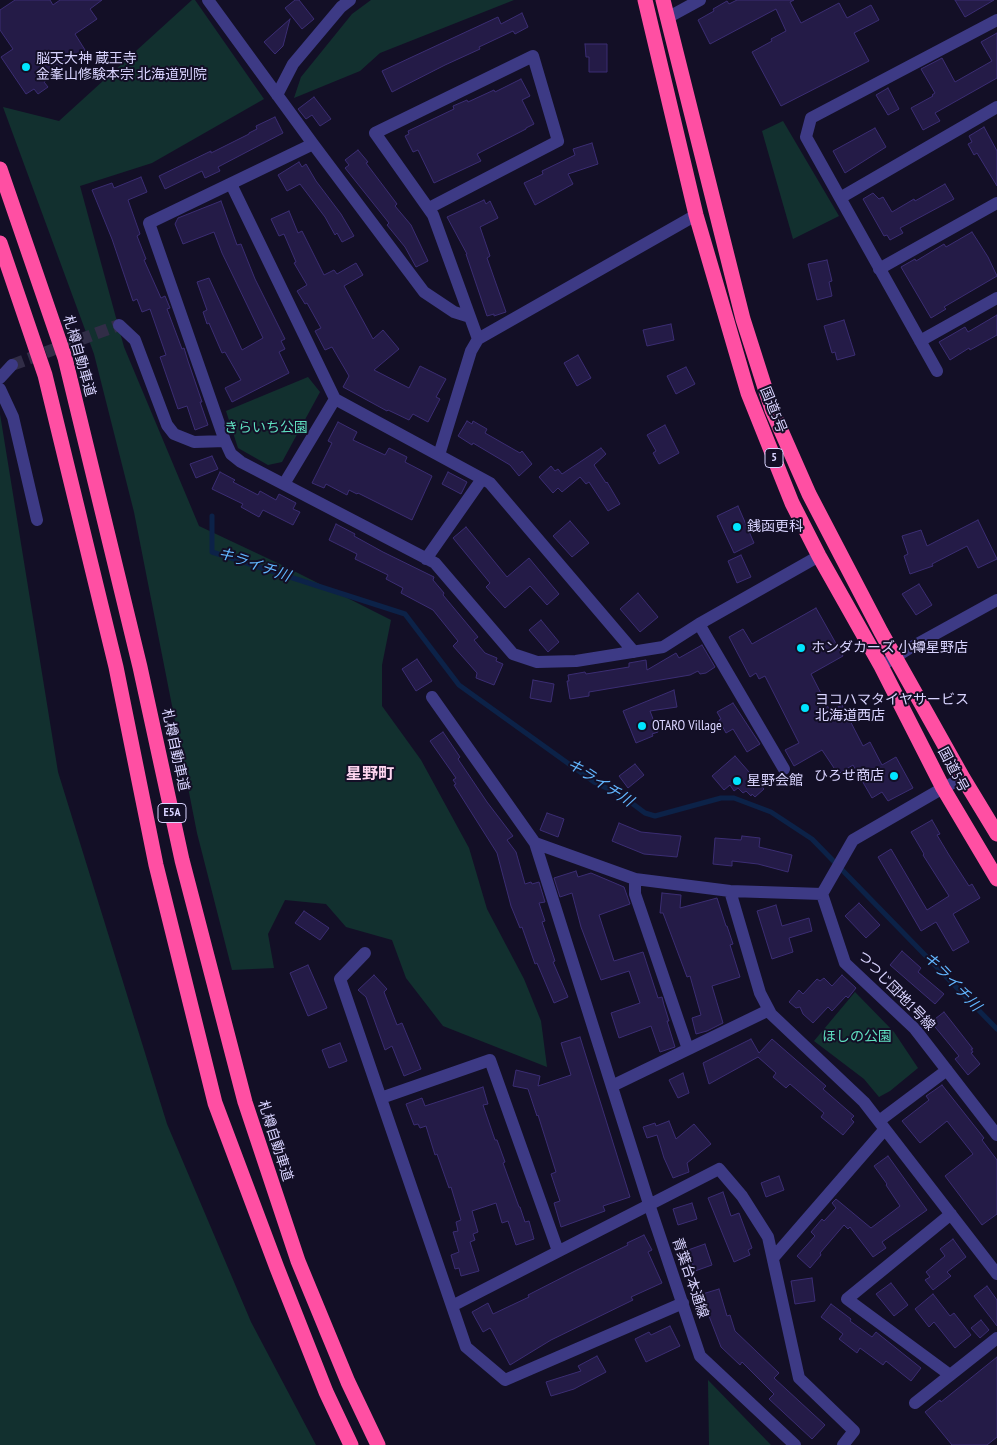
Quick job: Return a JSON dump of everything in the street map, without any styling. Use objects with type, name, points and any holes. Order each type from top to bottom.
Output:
[{"type":"highway","name":"国道5号","points":[[644,0],[696,215],[748,393],[792,503],[819,556],[881,666],[943,788],[997,879]]},
{"type":"highway","name":"国道5号","points":[[663,0],[744,319],[772,410],[809,494],[896,657],[963,778],[997,834]]},
{"type":"highway","name":"札樽自動車道","points":[[0,168],[65,358],[140,667],[182,860],[245,1102],[298,1261],[348,1382],[378,1445]]},
{"type":"highway","name":"E5A","points":[[0,243],[45,376],[116,668],[156,865],[215,1103],[322,1383],[351,1445]]},
{"type":"street","points":[[208,0],[424,292],[454,312],[470,317]]},
{"type":"street","points":[[277,95],[293,64],[341,7],[350,0]]},
{"type":"street","points":[[667,18],[700,0]]},
{"type":"street","points":[[937,371],[806,137],[811,118],[997,20]]},
{"type":"street","points":[[429,208],[558,141],[533,56],[375,132],[433,215],[478,339]]},
{"type":"street","points":[[840,198],[997,107]]},
{"type":"street","points":[[313,144],[149,223],[231,454],[241,462],[435,563],[513,654],[537,662],[576,661],[663,647],[699,624],[819,556]]},
{"type":"street","points":[[231,184],[335,399],[490,483],[634,652]]},
{"type":"street","points":[[879,269],[997,203]]},
{"type":"street","points":[[439,455],[472,352],[478,339],[696,215]]},
{"type":"street","points":[[920,341],[997,298]]},
{"type":"street","points":[[118,325],[135,340],[167,425],[174,434],[194,442],[225,441]]},
{"type":"street","points":[[0,378],[12,365]]},
{"type":"street","points":[[0,388],[13,417],[37,520]]},
{"type":"street","points":[[284,484],[335,399]]},
{"type":"street","points":[[426,558],[482,478]]},
{"type":"street","points":[[881,666],[997,600]]},
{"type":"street","points":[[699,624],[784,769]]},
{"type":"street","name":"青葉台本通線","points":[[432,698],[535,843],[649,1204],[700,1356],[795,1445]]},
{"type":"street","points":[[535,843],[635,879],[730,891],[822,894],[853,840],[963,778]]},
{"type":"street","points":[[635,879],[635,894],[688,1049]]},
{"type":"street","points":[[730,891],[760,993],[771,1014],[864,1102],[997,1274]]},
{"type":"street","name":"つつじ団地1号線","points":[[822,894],[845,963],[915,1029],[997,1135]]},
{"type":"street","points":[[365,953],[340,979],[466,1347],[506,1380],[683,1303]]},
{"type":"street","points":[[612,1086],[769,1010]]},
{"type":"street","points":[[381,1098],[490,1060],[558,1251]]},
{"type":"street","points":[[773,1258],[882,1125],[947,1070]]},
{"type":"street","points":[[452,1306],[719,1169],[742,1196],[768,1237],[799,1378],[854,1431],[843,1445]]},
{"type":"street","points":[[950,1375],[847,1299],[951,1214]]},
{"type":"street","points":[[914,1403],[997,1338]]},
{"type":"green space","points":[[192,0],[195,0],[264,99],[152,163],[80,186],[124,347],[199,526],[391,620],[382,665],[382,706],[421,760],[469,848],[487,909],[524,979],[541,1021],[547,1067],[443,1026],[406,978],[392,940],[346,927],[326,904],[285,900],[268,934],[274,968],[232,970],[197,833],[134,512],[94,354],[3,107],[59,121]]},
{"type":"green space","points":[[371,0],[514,0],[380,53],[360,71],[294,98],[301,77],[352,14]]},
{"type":"green space","points":[[783,121],[839,216],[793,239],[762,131]]},
{"type":"green space","name":"きらいち公園","points":[[308,377],[320,392],[282,462],[268,465],[238,448],[226,411]]},
{"type":"green space","points":[[0,414],[58,772],[167,1124],[251,1322],[316,1445],[0,1445]]},
{"type":"green space","name":"ほしの公園","points":[[855,992],[894,1032],[918,1068],[890,1091],[879,1097],[864,1079],[814,1041]]},
{"type":"green space","points":[[708,1380],[771,1445],[709,1445]]},
{"type":"building","points":[[15,0],[50,0],[53,5],[60,0],[102,0],[90,9],[97,19],[75,34],[85,50],[50,74],[52,76],[44,82],[48,87],[38,94],[34,89],[26,94],[1,57],[13,49],[0,30],[0,10]]},
{"type":"building","points":[[295,0],[299,0],[314,19],[302,29],[285,8]]},
{"type":"building","points":[[737,0],[794,0],[790,2],[801,23],[839,3],[847,18],[871,5],[879,20],[854,33],[869,61],[781,106],[752,52],[786,31],[776,9],[710,44],[698,20],[727,1],[729,4]]},
{"type":"building","points":[[955,0],[994,0],[965,17]]},
{"type":"building","points":[[522,13],[528,27],[515,34],[513,31],[479,47],[480,49],[392,92],[382,71],[498,17],[501,24]]},
{"type":"building","points":[[290,19],[283,46],[275,54],[264,42]]},
{"type":"building","points":[[997,33],[997,78],[935,113],[940,121],[923,130],[911,108],[935,93],[921,69],[942,58],[955,82],[992,61],[981,42]]},
{"type":"building","points":[[585,44],[607,44],[607,72],[589,72],[589,57],[586,57]]},
{"type":"building","points":[[521,79],[530,96],[522,100],[534,124],[477,154],[481,161],[434,183],[418,150],[413,152],[405,136],[409,134],[408,131],[454,109],[453,106],[467,100],[468,102],[494,90],[495,92]]},
{"type":"building","points":[[888,88],[899,109],[888,115],[876,95]]},
{"type":"building","points":[[314,97],[331,119],[320,126],[312,115],[306,119],[298,109]]},
{"type":"building","points":[[275,117],[283,133],[218,167],[220,171],[205,178],[202,171],[165,189],[159,176],[249,134],[257,129],[256,126]]},
{"type":"building","points":[[984,127],[997,151],[997,186],[977,153],[974,155],[968,144],[972,142],[969,136]]},
{"type":"building","points":[[875,128],[886,147],[845,173],[833,151]]},
{"type":"building","points":[[592,143],[598,164],[568,174],[573,184],[535,205],[524,183],[543,174],[542,171],[575,155],[573,149]]},
{"type":"building","points":[[358,150],[397,204],[395,206],[411,225],[428,261],[416,267],[405,247],[387,225],[389,223],[345,168],[349,165],[345,160]]},
{"type":"building","points":[[299,162],[302,167],[306,164],[354,236],[342,242],[337,233],[335,235],[325,217],[300,184],[287,191],[278,175]]},
{"type":"building","points":[[141,177],[147,192],[128,200],[140,234],[137,236],[146,259],[144,260],[161,298],[165,296],[170,308],[167,309],[182,349],[184,348],[202,402],[200,402],[208,425],[195,430],[187,406],[178,409],[160,357],[166,355],[150,309],[142,312],[137,299],[133,301],[112,239],[92,190],[112,183],[114,188]]},
{"type":"building","points":[[945,184],[954,199],[900,228],[903,233],[890,240],[887,235],[884,236],[863,199],[873,193],[879,199],[883,197],[892,212]]},
{"type":"building","points":[[484,200],[486,204],[490,201],[498,218],[480,227],[490,256],[487,258],[506,312],[494,316],[494,314],[487,316],[467,254],[447,217]]},
{"type":"building","points":[[221,201],[237,245],[241,244],[255,279],[285,339],[281,341],[285,349],[279,352],[289,373],[232,402],[225,388],[241,380],[225,352],[222,353],[209,323],[207,324],[203,312],[207,310],[197,282],[209,278],[242,350],[263,338],[222,253],[214,232],[183,244],[175,224],[178,218]]},
{"type":"building","points":[[289,211],[298,233],[302,231],[324,275],[334,270],[337,274],[356,263],[363,275],[344,286],[373,339],[383,330],[399,349],[374,370],[409,388],[420,366],[446,379],[436,397],[440,399],[428,422],[413,414],[409,420],[387,411],[343,387],[349,376],[332,347],[325,350],[315,331],[321,328],[307,303],[305,304],[297,291],[307,285],[294,263],[296,262],[284,234],[279,236],[271,219]]},
{"type":"building","points":[[972,232],[988,257],[997,276],[944,307],[946,309],[931,318],[901,267],[915,259],[916,261],[944,244],[946,247]]},
{"type":"building","points":[[827,260],[832,281],[829,282],[832,296],[817,300],[808,264]]},
{"type":"building","points":[[997,315],[997,335],[970,350],[969,348],[950,360],[939,342],[965,327],[968,332]]},
{"type":"building","points":[[844,320],[855,355],[837,360],[835,352],[832,353],[824,326]]},
{"type":"building","points":[[671,324],[674,340],[647,346],[643,330]]},
{"type":"building","points":[[578,355],[591,378],[577,386],[564,363]]},
{"type":"building","points":[[686,367],[695,384],[676,394],[667,376]]},
{"type":"building","points":[[467,421],[472,424],[473,421],[487,429],[485,433],[520,453],[522,451],[532,464],[519,476],[510,465],[458,436]]},
{"type":"building","points":[[338,422],[357,432],[353,440],[385,455],[389,448],[407,457],[405,462],[432,476],[412,520],[358,493],[349,490],[347,495],[326,484],[324,488],[312,483],[332,443],[328,441]]},
{"type":"building","points":[[665,425],[679,453],[659,464],[653,453],[656,451],[647,435]]},
{"type":"building","points":[[601,448],[606,454],[594,465],[620,504],[608,511],[589,482],[586,484],[580,477],[562,492],[558,488],[553,493],[539,477],[551,466],[555,471],[558,469],[562,474]]},
{"type":"building","points":[[212,456],[218,469],[196,478],[190,464]]},
{"type":"building","points":[[220,472],[235,480],[233,482],[258,495],[260,491],[276,500],[279,494],[296,503],[293,509],[300,512],[293,525],[263,510],[259,517],[241,507],[243,504],[212,489]]},
{"type":"building","points":[[448,472],[467,482],[461,494],[442,484]]},
{"type":"building","points":[[738,506],[754,543],[734,553],[717,516]]},
{"type":"building","points":[[978,520],[997,559],[978,568],[967,546],[932,564],[933,566],[910,574],[904,556],[908,554],[902,536],[921,530],[927,546]]},
{"type":"building","points":[[570,521],[589,543],[572,557],[553,536]]},
{"type":"building","points":[[336,524],[383,552],[434,577],[433,580],[444,593],[443,595],[478,637],[474,640],[485,653],[497,658],[496,661],[503,664],[494,685],[476,678],[477,673],[453,646],[458,641],[433,610],[401,593],[403,588],[386,579],[388,575],[355,559],[357,554],[329,540]]},
{"type":"building","points":[[466,527],[507,577],[529,558],[559,594],[547,605],[530,586],[505,608],[486,587],[490,583],[453,538]]},
{"type":"building","points":[[741,555],[751,577],[737,583],[728,561]]},
{"type":"building","points":[[919,584],[932,605],[916,615],[902,594]]},
{"type":"building","points":[[638,593],[658,617],[640,632],[620,609]]},
{"type":"building","points":[[816,608],[843,656],[811,674],[830,711],[842,705],[863,746],[870,742],[882,765],[896,757],[913,788],[888,801],[882,792],[872,798],[853,765],[838,774],[822,750],[794,766],[785,750],[799,743],[765,676],[759,679],[756,673],[750,677],[729,637],[743,629],[752,644]]},
{"type":"building","points":[[541,620],[559,642],[548,652],[529,630]]},
{"type":"building","points":[[702,645],[715,667],[706,673],[700,674],[698,671],[690,675],[589,692],[589,696],[570,699],[568,675],[629,667],[629,663],[646,660],[647,670],[676,653],[679,658]]},
{"type":"building","points":[[417,659],[432,681],[416,691],[402,669]]},
{"type":"building","points":[[533,680],[554,684],[551,702],[530,698]]},
{"type":"building","points":[[674,690],[677,707],[650,711],[658,732],[636,743],[623,711]]},
{"type":"building","points":[[733,703],[760,744],[747,752],[733,729],[726,733],[719,720],[721,719],[717,712]]},
{"type":"building","points":[[443,732],[460,757],[458,759],[513,836],[507,840],[516,852],[525,884],[539,882],[545,902],[539,903],[545,921],[542,922],[555,961],[553,962],[568,997],[554,1003],[537,963],[535,964],[522,927],[520,928],[511,906],[497,853],[454,785],[456,784],[453,780],[456,778],[430,741]]},
{"type":"building","name":"星野会館","points":[[735,756],[764,789],[755,797],[746,791],[743,793],[738,788],[734,791],[730,785],[724,790],[712,776]]},
{"type":"building","points":[[635,764],[644,775],[628,788],[619,776]]},
{"type":"building","points":[[547,813],[564,819],[558,837],[540,830]]},
{"type":"building","points":[[932,820],[940,834],[937,835],[949,855],[969,886],[972,884],[980,898],[953,914],[969,942],[953,951],[936,922],[921,931],[878,857],[891,849],[927,910],[949,896],[911,832]]},
{"type":"building","points":[[619,823],[641,832],[681,836],[677,857],[644,854],[612,841]]},
{"type":"building","points":[[742,836],[760,838],[759,847],[792,855],[788,872],[758,864],[732,861],[732,866],[713,864],[715,838],[741,840]]},
{"type":"building","points":[[576,871],[578,877],[591,873],[624,887],[630,904],[599,915],[614,961],[643,952],[658,998],[662,997],[675,1047],[660,1052],[651,1026],[619,1038],[611,1013],[640,1003],[629,971],[601,980],[581,927],[572,893],[560,897],[554,878]]},
{"type":"building","points":[[662,893],[681,895],[680,908],[717,898],[733,944],[730,945],[740,977],[712,986],[723,1023],[707,1031],[696,1034],[692,1018],[701,1015],[690,976],[687,977],[663,913],[660,913]]},
{"type":"building","points":[[859,903],[880,925],[866,938],[845,916]]},
{"type":"building","points":[[776,905],[782,926],[809,918],[812,931],[789,938],[793,952],[772,959],[757,911]]},
{"type":"building","points":[[304,911],[329,928],[320,940],[295,923]]},
{"type":"building","points":[[902,951],[921,968],[918,972],[944,994],[935,1004],[890,965]]},
{"type":"building","points":[[308,965],[327,1008],[308,1016],[290,973]]},
{"type":"building","points":[[374,975],[387,989],[384,992],[397,1025],[402,1023],[421,1069],[404,1076],[392,1046],[385,1050],[366,997],[358,990]]},
{"type":"building","points":[[842,975],[856,988],[848,998],[846,996],[832,1011],[828,1007],[813,1023],[803,1014],[800,1007],[796,1008],[789,1002],[799,990],[803,994],[817,979],[820,981],[824,978],[832,986]]},
{"type":"building","points":[[944,1012],[973,1049],[971,1049],[973,1052],[971,1053],[980,1064],[968,1075],[955,1059],[959,1056],[931,1022]]},
{"type":"building","points":[[580,1037],[630,1197],[603,1206],[605,1211],[561,1227],[554,1203],[560,1201],[551,1174],[556,1172],[538,1115],[528,1089],[513,1086],[516,1070],[540,1076],[538,1086],[571,1075],[561,1043]]},
{"type":"building","points":[[751,1039],[759,1053],[772,1039],[826,1086],[823,1089],[854,1116],[851,1119],[854,1122],[843,1135],[821,1117],[824,1113],[790,1084],[786,1088],[773,1077],[776,1073],[758,1057],[709,1084],[703,1063]]},
{"type":"building","points":[[340,1043],[347,1061],[329,1068],[322,1050]]},
{"type":"building","points":[[683,1073],[689,1093],[678,1098],[669,1080]]},
{"type":"building","points":[[942,1085],[984,1138],[982,1140],[997,1160],[997,1214],[982,1225],[945,1176],[973,1154],[947,1121],[920,1143],[902,1121],[929,1100],[926,1096]]},
{"type":"building","points":[[483,1087],[488,1104],[483,1105],[505,1162],[503,1163],[519,1207],[525,1222],[529,1221],[534,1239],[516,1245],[508,1221],[502,1223],[496,1203],[472,1211],[478,1232],[473,1234],[475,1240],[470,1242],[479,1271],[461,1276],[459,1268],[455,1269],[451,1255],[459,1252],[453,1232],[458,1231],[456,1222],[461,1220],[451,1187],[449,1188],[437,1154],[435,1155],[426,1126],[420,1128],[418,1124],[414,1125],[406,1104],[422,1098],[425,1106]]},
{"type":"building","points":[[669,1121],[676,1139],[694,1124],[711,1144],[687,1163],[689,1172],[673,1178],[657,1135],[647,1138],[643,1127],[655,1123],[656,1126]]},
{"type":"building","points":[[888,1156],[927,1210],[882,1242],[886,1248],[873,1257],[850,1227],[848,1229],[844,1225],[810,1268],[797,1256],[815,1236],[811,1232],[822,1219],[824,1221],[836,1208],[832,1203],[836,1199],[871,1228],[900,1206],[874,1166]]},
{"type":"building","points":[[779,1176],[784,1190],[766,1197],[761,1183]]},
{"type":"building","points":[[723,1192],[731,1216],[739,1213],[752,1248],[748,1250],[750,1255],[734,1262],[708,1198]]},
{"type":"building","points":[[692,1203],[697,1219],[678,1225],[673,1209]]},
{"type":"building","points":[[644,1235],[652,1250],[648,1252],[662,1283],[631,1297],[633,1300],[551,1340],[510,1365],[490,1328],[483,1332],[472,1312],[488,1303],[493,1314],[529,1297],[528,1295],[628,1245],[627,1243]]},
{"type":"building","points":[[953,1239],[966,1257],[947,1272],[951,1276],[933,1290],[925,1280],[930,1277],[926,1272],[945,1256],[940,1249]]},
{"type":"building","points":[[705,1244],[712,1265],[695,1271],[688,1250]]},
{"type":"building","points":[[812,1278],[815,1301],[795,1304],[791,1281]]},
{"type":"building","points":[[891,1283],[908,1305],[894,1316],[876,1294]]},
{"type":"building","points":[[987,1286],[997,1300],[997,1326],[974,1296]]},
{"type":"building","points":[[719,1289],[727,1316],[730,1315],[735,1331],[779,1373],[774,1378],[825,1425],[812,1439],[769,1399],[774,1394],[742,1362],[740,1365],[721,1347],[709,1316],[706,1317],[699,1295]]},
{"type":"building","points":[[933,1294],[950,1316],[954,1313],[971,1335],[955,1348],[934,1322],[929,1327],[915,1309]]},
{"type":"building","points":[[831,1304],[872,1337],[876,1332],[921,1368],[911,1381],[886,1361],[883,1365],[860,1348],[857,1353],[839,1339],[843,1334],[821,1317]]},
{"type":"building","points":[[981,1320],[989,1330],[980,1338],[971,1328]]},
{"type":"building","points":[[670,1326],[680,1346],[646,1362],[635,1339],[649,1332],[651,1335]]},
{"type":"building","points":[[597,1356],[606,1372],[574,1389],[551,1396],[546,1382],[581,1371],[578,1366]]},
{"type":"building","points":[[997,1357],[997,1437],[987,1445],[952,1445],[925,1412],[940,1400],[941,1402]]},
{"type":"waterway","name":"キライチ川","points":[[212,516],[212,552],[405,614],[459,685],[594,782],[621,795],[645,813],[655,816],[721,798],[734,798],[771,812],[812,839],[997,1029]]},
{"type":"tunnel","points":[[12,365],[119,325]]},
{"type":"place","name":"脳天大神 蔵王寺 金峯山修験本宗 北海道別院","points":[[26,67]]},
{"type":"place","name":"銭函更科","points":[[737,527]]},
{"type":"place","name":"ホンダカーズ 小樽星野店","points":[[801,648]]},
{"type":"place","name":"ヨコハマタイヤサービス 北海道西店","points":[[805,708]]},
{"type":"place","name":"OTARO Village","points":[[642,726]]},
{"type":"place","name":"ひろせ商店","points":[[894,776]]},
{"type":"place","name":"星野会館","points":[[737,781]]},
{"type":"district","name":"星野町","points":[[370,774]]}]
